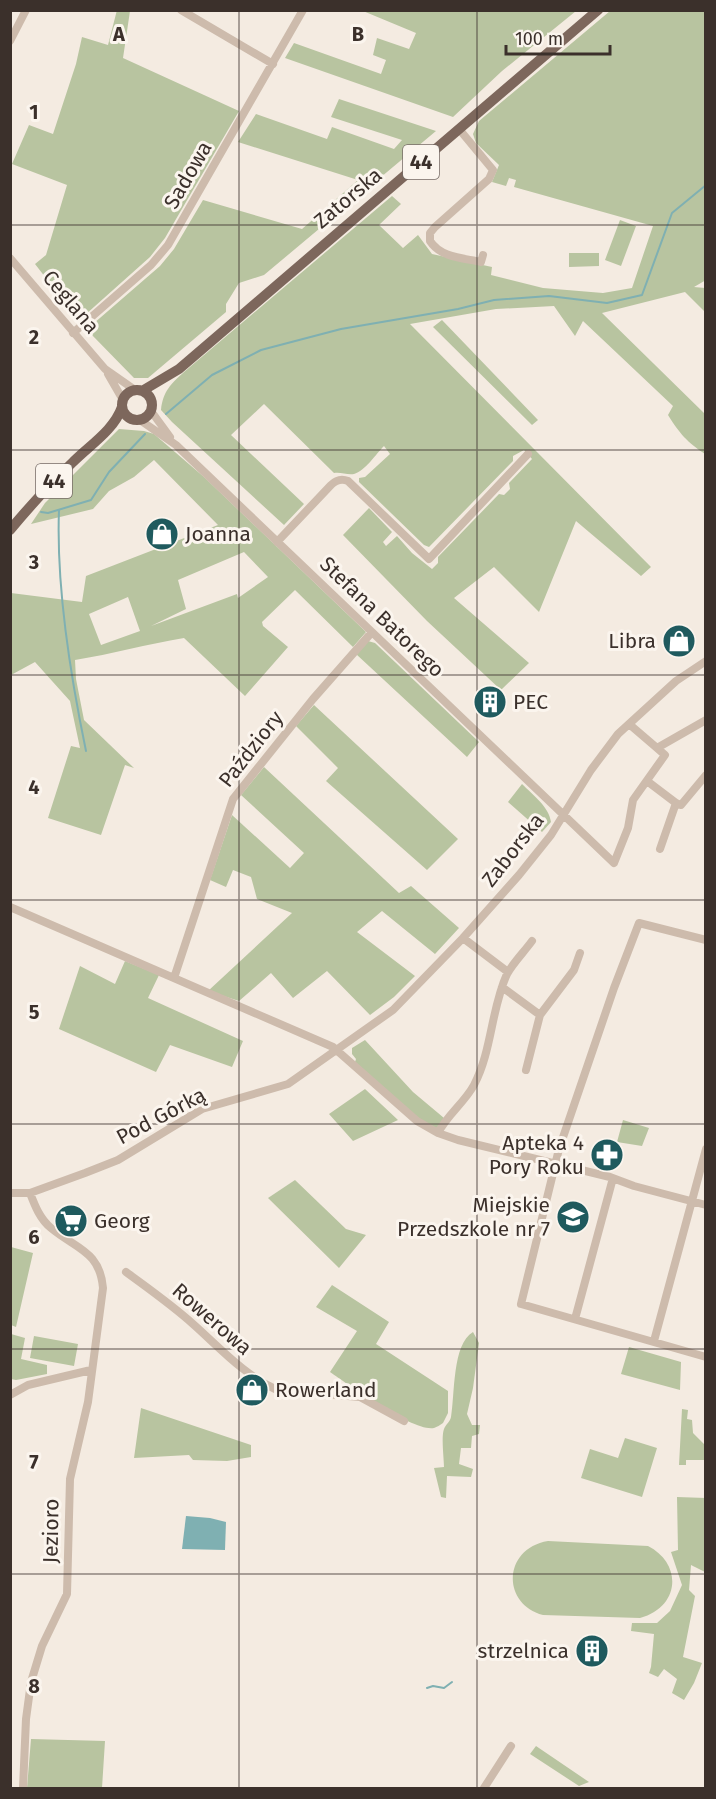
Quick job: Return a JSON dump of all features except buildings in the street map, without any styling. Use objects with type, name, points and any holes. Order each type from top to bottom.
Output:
[{"type":"main road","name":"Zatorska","points":[[152,407],[161,389],[179,369],[598,10]]},
{"type":"main road","name":"Zatorska","points":[[139,391],[179,369]]},
{"type":"main road","name":"44","points":[[10,530],[49,486],[102,436],[120,413],[128,393],[139,391]]},
{"type":"main road","points":[[139,391],[149,396],[152,407]]},
{"type":"main road","points":[[123,404],[126,415],[137,420]]},
{"type":"main road","name":"44","points":[[102,436],[149,415],[152,407]]},
{"type":"street","points":[[10,41],[26,10]]},
{"type":"street","points":[[181,10],[273,64]]},
{"type":"street","name":"Sadowa","points":[[73,333],[151,265],[168,245],[303,10]]},
{"type":"street","points":[[459,129],[493,170],[484,187],[430,232],[429,241],[441,252],[454,256],[481,262],[483,255]]},
{"type":"street","name":"Ceglana","points":[[10,258],[105,369],[123,404]]},
{"type":"street","name":"Ceglana","points":[[105,369],[139,391]]},
{"type":"street","name":"Stefana Batorego","points":[[152,407],[176,445]]},
{"type":"street","name":"Stefana Batorego","points":[[137,420],[176,445],[562,816],[614,863],[628,828],[633,800],[647,781]]},
{"type":"street","points":[[277,542],[334,482],[346,480],[432,562],[502,488],[522,457]]},
{"type":"street","name":"Paździory","points":[[174,978],[233,799],[313,699],[372,632]]},
{"type":"street","name":"Zaborska","points":[[337,1051],[401,1004],[519,875],[551,835],[591,770],[618,734],[676,681],[705,661]]},
{"type":"street","points":[[657,748],[705,720]]},
{"type":"street","points":[[629,724],[665,755],[647,781],[676,803],[681,805],[705,775]]},
{"type":"street","points":[[660,849],[676,803]]},
{"type":"street","points":[[10,907],[337,1051],[417,1121],[438,1132],[458,1140],[613,1178],[705,1205]]},
{"type":"street","points":[[705,940],[639,923],[614,988],[556,1164],[521,1304],[705,1357]]},
{"type":"street","points":[[463,938],[508,972]]},
{"type":"street","points":[[438,1132],[474,1086],[482,1066],[508,972],[532,941]]},
{"type":"street","points":[[526,1070],[540,1015],[574,970],[580,953]]},
{"type":"street","points":[[502,987],[540,1015]]},
{"type":"street","name":"Pod Górką","points":[[30,1193],[118,1160],[202,1109],[288,1084],[337,1051]]},
{"type":"street","points":[[654,1341],[705,1149]]},
{"type":"street","points":[[575,1319],[613,1178]]},
{"type":"street","points":[[10,1193],[30,1193]]},
{"type":"street","name":"Jezioro","points":[[23,1788],[26,1719],[31,1682],[42,1647],[67,1594],[70,1479],[86,1410],[103,1288],[102,1275],[92,1256],[50,1227],[36,1209],[30,1193]]},
{"type":"street","name":"Rowerowa","points":[[126,1272],[191,1322],[243,1370],[277,1390],[360,1396],[404,1421]]},
{"type":"street","points":[[10,1395],[28,1384],[91,1370]]},
{"type":"street","points":[[484,1788],[512,1746]]},
{"type":"green space","points":[[117,10],[130,11],[123,58],[239,111],[165,238],[150,257],[85,315],[73,313],[35,264],[46,255],[67,185],[12,164],[29,125],[53,134],[76,64],[82,37],[108,45]]},
{"type":"green space","points":[[363,11],[576,11],[502,71],[453,117],[285,58],[294,43],[381,74],[386,60],[373,55],[377,38],[409,49],[416,33]]},
{"type":"green space","points":[[610,11],[705,11],[706,280],[694,287],[705,288],[705,312],[685,292],[602,313],[705,414],[705,454],[680,433],[672,422],[668,415],[673,406],[583,321],[575,336],[554,306],[496,309],[410,324],[651,567],[641,576],[576,521],[539,612],[494,567],[454,598],[529,663],[501,690],[427,621],[343,535],[369,508],[392,532],[383,542],[386,546],[397,536],[412,553],[432,569],[438,563],[438,557],[499,494],[504,495],[510,489],[509,483],[532,459],[524,450],[513,456],[513,461],[429,547],[424,545],[359,482],[359,478],[365,477],[390,454],[384,446],[358,472],[354,474],[334,473],[264,404],[231,435],[304,504],[284,525],[172,422],[161,410],[162,403],[168,388],[175,380],[392,196],[401,204],[379,225],[403,248],[418,235],[432,254],[492,267],[491,275],[543,288],[603,293],[632,288],[653,226],[514,187],[516,180],[509,178],[506,186],[492,182],[499,165],[476,143],[473,134],[479,121]]},
{"type":"green space","points":[[339,99],[436,131],[264,275],[239,283],[226,304],[226,312],[148,378],[134,378],[92,335],[93,324],[160,266],[174,249],[203,200],[302,229],[358,180],[238,142],[256,114],[327,139],[332,127],[394,149],[402,140],[331,117]]},
{"type":"green space","points":[[620,220],[636,226],[621,266],[605,260]]},
{"type":"green space","points":[[569,253],[599,253],[599,266],[569,267]]},
{"type":"green space","points":[[442,320],[538,420],[532,425],[433,327]]},
{"type":"green space","points":[[119,429],[154,434],[204,477],[366,632],[353,647],[295,590],[262,622],[263,626],[288,647],[245,696],[184,638],[75,660],[76,679],[84,720],[134,768],[125,765],[101,835],[48,818],[71,746],[80,748],[70,701],[35,662],[11,675],[11,593],[82,602],[86,576],[218,525],[154,460],[134,477],[109,491],[93,509],[31,524],[45,503]],"holes":[[[244,552],[268,577],[238,598],[237,594],[151,626],[186,609],[178,580]],[[128,597],[140,631],[101,645],[89,614]]]},
{"type":"green space","points":[[368,641],[375,643],[479,742],[467,757],[356,654]]},
{"type":"green space","points":[[314,705],[458,839],[427,870],[326,781],[338,768],[296,726]]},
{"type":"green space","points":[[264,767],[399,893],[411,886],[459,928],[435,954],[382,911],[357,932],[415,976],[394,997],[370,1015],[327,971],[293,998],[271,973],[239,1001],[208,991],[292,913],[257,899],[251,877],[233,870],[226,887],[210,880],[232,815],[290,868],[304,853],[241,795]]},
{"type":"green space","points":[[522,784],[540,801],[550,817],[551,822],[542,832],[508,802]]},
{"type":"green space","points":[[125,961],[159,975],[148,998],[243,1041],[232,1067],[170,1045],[156,1072],[59,1029],[80,966],[115,984]]},
{"type":"green space","points":[[365,1040],[413,1092],[444,1118],[437,1129],[419,1119],[355,1062],[352,1048]]},
{"type":"green space","points":[[365,1089],[398,1120],[353,1141],[329,1114]]},
{"type":"green space","points":[[623,1120],[649,1128],[642,1146],[617,1142]]},
{"type":"green space","points":[[295,1180],[346,1229],[366,1235],[339,1268],[268,1198]]},
{"type":"green space","points":[[11,1247],[33,1253],[16,1327],[11,1325]]},
{"type":"green space","points":[[332,1285],[389,1322],[376,1344],[448,1391],[448,1413],[443,1423],[434,1428],[412,1423],[381,1406],[330,1372],[357,1331],[316,1307]]},
{"type":"green space","points":[[473,1332],[479,1343],[467,1414],[472,1425],[480,1425],[479,1434],[472,1436],[471,1448],[461,1448],[459,1464],[473,1469],[471,1477],[447,1476],[446,1498],[441,1497],[434,1468],[444,1467],[443,1433],[451,1417],[458,1358],[466,1338]]},
{"type":"green space","points":[[11,1334],[25,1338],[21,1359],[47,1365],[47,1374],[11,1379]]},
{"type":"green space","points":[[34,1336],[78,1344],[74,1366],[30,1358]]},
{"type":"green space","points":[[629,1347],[681,1362],[680,1390],[621,1374]]},
{"type":"green space","points":[[141,1408],[251,1445],[251,1457],[227,1461],[193,1460],[189,1455],[134,1458]]},
{"type":"green space","points":[[682,1409],[688,1410],[687,1419],[692,1420],[693,1433],[705,1445],[705,1460],[686,1460],[686,1465],[679,1465]]},
{"type":"green space","points":[[625,1438],[657,1448],[642,1497],[581,1478],[590,1449],[618,1458]]},
{"type":"green space","points":[[677,1497],[706,1498],[705,1572],[691,1565],[689,1590],[695,1596],[683,1657],[702,1663],[684,1700],[672,1693],[677,1679],[664,1669],[658,1677],[649,1673],[654,1634],[631,1631],[632,1623],[657,1623],[670,1611],[682,1585],[671,1552],[678,1550]]},
{"type":"green space","points":[[548,1541],[648,1546],[667,1563],[672,1585],[669,1595],[663,1605],[640,1618],[543,1615],[529,1609],[519,1599],[514,1588],[513,1576],[516,1564],[533,1546]]},
{"type":"green space","points":[[31,1739],[105,1741],[102,1788],[27,1788]]},
{"type":"green space","points":[[536,1746],[589,1782],[579,1786],[530,1754]]},
{"type":"water","points":[[186,1516],[226,1522],[225,1550],[182,1549]]},
{"type":"waterway","points":[[166,414],[212,375],[261,350],[341,329],[458,309],[494,300],[549,296],[607,303],[642,295],[672,213],[706,185]]},
{"type":"waterway","points":[[41,512],[48,513],[91,500],[109,472],[145,434]]},
{"type":"waterway","points":[[59,510],[60,570],[65,631],[86,751]]},
{"type":"waterway","points":[[427,1688],[433,1686],[444,1688],[452,1682]]},
{"type":"place","name":"Joanna","points":[[162,534]]},
{"type":"place","name":"Libra","points":[[679,641]]},
{"type":"place","name":"PEC","points":[[490,702]]},
{"type":"place","name":"Apteka 4 Pory Roku","points":[[607,1155]]},
{"type":"place","name":"Miejskie Przedszkole nr 7","points":[[573,1217]]},
{"type":"place","name":"Georg","points":[[71,1221]]},
{"type":"place","name":"Rowerland","points":[[252,1390]]},
{"type":"place","name":"strzelnica","points":[[592,1651]]}]
